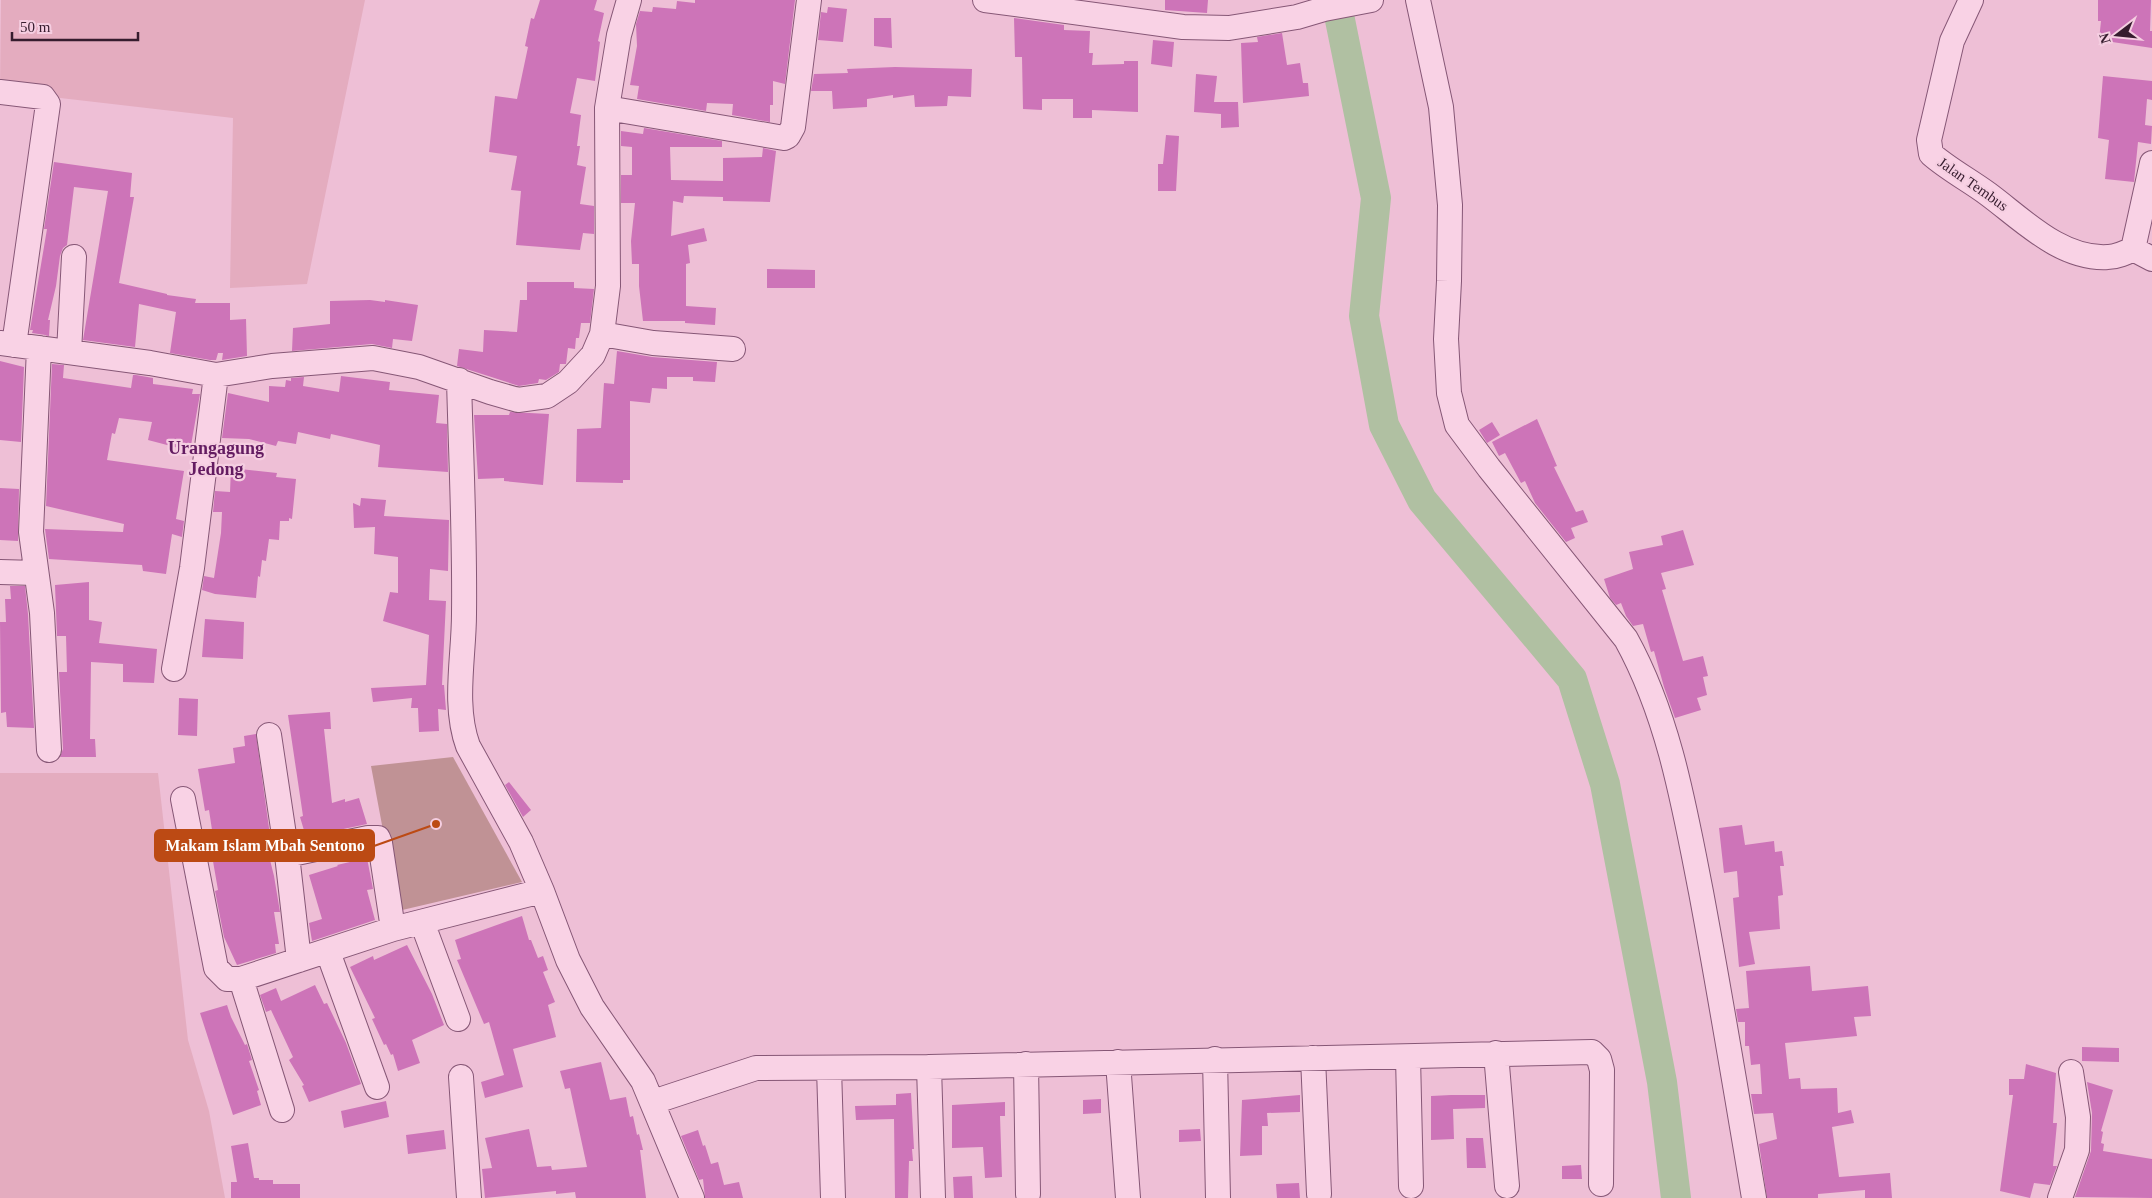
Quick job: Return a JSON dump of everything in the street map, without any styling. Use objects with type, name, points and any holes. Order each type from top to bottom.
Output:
[{"type":"street","points":[[0,92],[43,97],[48,104],[7,344],[216,375],[272,366],[373,358],[419,367],[518,400],[547,396],[568,382],[593,356],[602,334],[608,286],[607,108],[619,35],[628,0]]},
{"type":"street","points":[[607,108],[784,138],[788,136],[793,127],[809,0]]},
{"type":"street","points":[[985,0],[1183,27],[1229,28],[1368,0]]},
{"type":"street","points":[[1418,0],[1441,107],[1450,205],[1450,281],[1446,339],[1449,393],[1453,409],[1458,425],[1489,468],[1626,639],[1643,669],[1680,784],[1754,1198]]},
{"type":"street","name":"Jalan Tembus","points":[[1971,0],[1952,41],[1929,140],[1931,154],[2042,235],[2063,247],[2084,254],[2107,258],[2120,255],[2143,254]]},
{"type":"street","points":[[2143,254],[2152,163]]},
{"type":"street","points":[[69,352],[74,257]]},
{"type":"street","points":[[602,334],[652,343],[733,349]]},
{"type":"street","points":[[39,348],[32,532],[42,612],[49,750]]},
{"type":"street","points":[[174,669],[192,568],[216,375]]},
{"type":"street","points":[[459,380],[464,614],[462,730],[468,746],[521,842],[568,960],[592,1006],[643,1081],[692,1198]]},
{"type":"street","points":[[0,572],[36,573]]},
{"type":"street","points":[[270,735],[287,855],[299,960]]},
{"type":"street","points":[[183,799],[216,968],[227,979],[241,979],[328,952],[393,929],[542,891]]},
{"type":"street","points":[[287,855],[368,838],[378,838],[393,929]]},
{"type":"street","points":[[422,922],[458,1019]]},
{"type":"street","points":[[328,952],[377,1087]]},
{"type":"street","points":[[241,979],[282,1110]]},
{"type":"street","points":[[653,1102],[756,1068],[929,1067],[1215,1059],[1408,1057],[1496,1053],[1592,1052],[1599,1059],[1602,1070],[1601,1184]]},
{"type":"street","points":[[1496,1053],[1507,1186]]},
{"type":"street","points":[[1408,1057],[1411,1186]]},
{"type":"street","points":[[1313,1058],[1319,1194]]},
{"type":"street","points":[[1215,1059],[1218,1198]]},
{"type":"street","points":[[1118,1062],[1128,1198]]},
{"type":"street","points":[[1026,1064],[1028,1194]]},
{"type":"street","points":[[929,1067],[933,1198]]},
{"type":"street","points":[[829,1068],[833,1198]]},
{"type":"street","points":[[2060,1198],[2077,1150],[2078,1117],[2071,1072]]},
{"type":"street","points":[[460,1077],[469,1198]]},
{"type":"shaded area","points":[[1,0],[365,0],[307,284],[230,288],[233,118],[0,91]]},
{"type":"shaded area","points":[[453,757],[522,882],[398,911],[371,766]]},
{"type":"shaded area","points":[[0,773],[158,773],[188,1040],[209,1111],[225,1198],[0,1198]]},
{"type":"building","points":[[540,0],[597,0],[594,10],[604,13],[598,41],[600,42],[595,81],[577,78],[570,113],[581,115],[577,146],[580,146],[577,165],[586,167],[580,204],[594,206],[594,234],[583,233],[580,250],[516,245],[521,191],[511,190],[517,156],[489,152],[495,96],[517,99],[528,47],[525,46],[531,18],[534,19]]},
{"type":"building","points":[[695,0],[795,0],[785,84],[773,81],[773,105],[770,105],[770,122],[732,115],[733,104],[707,103],[706,111],[637,99],[639,86],[630,85],[637,46],[636,24],[640,11],[652,12],[653,7],[676,9],[677,1],[695,3]]},
{"type":"building","points":[[1165,0],[1208,0],[1207,13],[1165,10]]},
{"type":"building","points":[[2098,0],[2151,0],[2150,31],[2152,31],[2152,48],[2099,40],[2101,21],[2098,21]]},
{"type":"building","points":[[828,7],[847,9],[843,42],[818,40],[821,12],[827,13]]},
{"type":"building","points":[[874,18],[891,18],[892,48],[874,46]]},
{"type":"building","points":[[1014,18],[1064,25],[1064,30],[1090,31],[1089,53],[1093,53],[1092,65],[1124,64],[1124,61],[1138,61],[1138,112],[1092,110],[1092,118],[1073,118],[1073,99],[1042,99],[1042,110],[1023,109],[1022,57],[1015,57]]},
{"type":"building","points":[[1282,33],[1287,65],[1300,63],[1303,83],[1308,83],[1309,96],[1243,103],[1241,43],[1258,42],[1257,37]]},
{"type":"building","points":[[1153,40],[1174,42],[1172,67],[1151,64]]},
{"type":"building","points":[[895,67],[972,69],[971,97],[948,96],[947,106],[915,107],[914,95],[893,98],[893,95],[867,99],[867,107],[833,109],[832,91],[811,91],[814,74],[848,73],[847,69]]},
{"type":"building","points":[[1196,74],[1217,76],[1214,102],[1238,102],[1239,127],[1221,128],[1221,114],[1194,112]]},
{"type":"building","points":[[2103,76],[2152,81],[2152,100],[2147,99],[2145,125],[2152,126],[2151,144],[2138,142],[2134,182],[2105,179],[2109,140],[2098,138]]},
{"type":"building","points":[[644,128],[722,141],[722,147],[670,147],[671,180],[723,181],[723,158],[762,157],[763,148],[776,151],[770,202],[723,201],[723,197],[684,196],[683,203],[673,201],[671,236],[704,228],[707,241],[688,245],[690,263],[686,264],[686,306],[716,308],[715,325],[685,323],[685,321],[643,321],[639,286],[639,264],[632,264],[631,241],[635,203],[621,203],[621,175],[632,175],[632,147],[621,146],[621,131],[643,134]]},
{"type":"building","points":[[1166,135],[1179,136],[1176,191],[1158,191],[1158,164],[1163,164]]},
{"type":"building","points":[[54,162],[132,173],[130,197],[134,197],[119,283],[167,295],[196,299],[195,303],[230,303],[230,320],[246,319],[247,356],[222,360],[223,353],[218,353],[216,360],[210,360],[170,353],[176,312],[139,304],[135,347],[83,340],[108,191],[74,187],[67,245],[63,248],[60,256],[56,286],[48,320],[50,320],[49,336],[32,333],[33,330],[30,330],[47,229],[44,229]]},
{"type":"building","points":[[767,269],[815,270],[815,288],[767,288]]},
{"type":"building","points":[[527,282],[574,282],[574,288],[594,289],[590,323],[581,323],[575,349],[568,348],[566,364],[560,364],[559,372],[546,380],[539,379],[538,383],[519,386],[457,366],[459,349],[483,352],[484,330],[517,332],[520,300],[527,300]]},
{"type":"building","points":[[370,300],[385,302],[385,300],[418,305],[412,341],[393,339],[392,348],[372,344],[292,351],[293,328],[330,324],[330,301]]},
{"type":"building","points":[[617,351],[652,357],[717,362],[715,382],[693,381],[693,377],[667,377],[667,389],[652,388],[650,403],[630,401],[630,480],[623,480],[623,483],[576,482],[577,429],[601,428],[604,383],[614,384]]},
{"type":"building","points":[[0,361],[24,367],[21,442],[0,440]]},
{"type":"building","points":[[52,364],[64,365],[63,378],[131,388],[133,375],[136,375],[153,378],[153,384],[193,389],[192,394],[200,394],[190,451],[148,440],[152,422],[119,418],[115,434],[112,433],[107,460],[184,471],[176,519],[184,521],[182,537],[172,534],[166,574],[143,571],[142,565],[49,559],[45,529],[123,532],[124,524],[46,506]]},
{"type":"building","points":[[341,376],[390,382],[389,390],[439,395],[436,423],[447,424],[448,472],[378,467],[380,445],[331,434],[330,439],[298,432],[296,444],[278,441],[276,446],[249,439],[222,438],[228,393],[269,402],[269,386],[285,387],[286,380],[291,381],[291,378],[304,377],[303,386],[339,392]]},
{"type":"building","points":[[510,412],[549,414],[543,485],[504,481],[504,478],[478,479],[474,415],[509,415]]},
{"type":"building","points":[[1537,419],[1557,466],[1554,467],[1576,512],[1583,510],[1588,522],[1571,528],[1575,538],[1566,542],[1535,503],[1525,481],[1521,483],[1505,453],[1499,456],[1492,442]]},
{"type":"building","points":[[1492,422],[1500,435],[1487,443],[1479,430]]},
{"type":"building","points":[[231,468],[277,473],[276,477],[296,479],[292,519],[280,521],[279,540],[269,539],[266,561],[262,560],[260,577],[258,576],[256,598],[215,594],[202,590],[204,576],[214,578],[221,533],[222,512],[213,512],[215,491],[230,492]]},
{"type":"building","points":[[0,488],[19,489],[18,541],[0,540]]},
{"type":"building","points":[[361,498],[386,500],[384,516],[449,520],[448,571],[430,569],[429,600],[446,601],[442,685],[444,685],[446,710],[438,709],[439,731],[419,732],[418,708],[411,708],[412,698],[373,702],[371,688],[426,685],[429,635],[383,621],[390,592],[398,593],[398,557],[374,554],[375,527],[354,528],[353,503],[360,506]]},
{"type":"building","points":[[1683,530],[1694,565],[1661,573],[1666,589],[1662,590],[1683,661],[1703,656],[1708,676],[1703,677],[1707,695],[1697,698],[1701,710],[1675,718],[1654,651],[1651,652],[1643,624],[1633,626],[1626,616],[1621,603],[1616,605],[1610,598],[1604,579],[1633,569],[1629,552],[1663,545],[1661,536]]},
{"type":"building","points":[[89,582],[89,620],[102,622],[99,643],[157,649],[154,683],[123,682],[123,664],[91,662],[90,739],[95,739],[96,757],[60,757],[63,749],[59,672],[67,672],[66,636],[57,636],[55,585]]},
{"type":"building","points":[[10,586],[25,586],[34,728],[7,727],[6,712],[1,713],[0,622],[6,622],[5,599],[11,599]]},
{"type":"building","points":[[205,619],[244,622],[243,659],[202,657]]},
{"type":"building","points":[[179,698],[198,699],[197,736],[178,735]]},
{"type":"building","points":[[330,712],[331,729],[324,729],[332,803],[345,799],[345,802],[359,798],[367,824],[306,837],[300,817],[303,816],[288,715]]},
{"type":"building","points":[[256,734],[274,859],[270,860],[280,912],[274,912],[279,944],[275,944],[276,953],[237,965],[224,937],[215,891],[218,890],[210,844],[214,843],[209,810],[205,811],[198,769],[235,763],[233,748],[245,746],[244,736]]},
{"type":"building","points":[[509,782],[531,810],[523,817],[505,785]]},
{"type":"building","points":[[1742,825],[1745,845],[1774,841],[1775,852],[1782,851],[1784,866],[1780,866],[1783,895],[1778,896],[1780,929],[1749,932],[1755,964],[1739,967],[1733,898],[1739,897],[1737,871],[1724,873],[1719,828]]},
{"type":"building","points":[[367,858],[373,889],[367,890],[375,920],[312,941],[309,923],[322,919],[309,875],[337,865]]},
{"type":"building","points":[[522,916],[529,940],[531,940],[538,958],[543,956],[548,970],[543,972],[555,1002],[548,1005],[556,1037],[513,1049],[523,1087],[485,1098],[481,1082],[504,1075],[489,1022],[484,1024],[457,960],[461,959],[455,940]]},
{"type":"building","points":[[407,945],[432,994],[444,1025],[412,1040],[420,1063],[398,1071],[393,1054],[391,1055],[386,1044],[384,1045],[372,1019],[375,1018],[350,967],[373,956],[374,960]]},
{"type":"building","points":[[1810,966],[1812,991],[1868,986],[1871,1016],[1854,1017],[1857,1036],[1785,1043],[1789,1079],[1800,1078],[1801,1089],[1837,1088],[1838,1113],[1851,1110],[1854,1123],[1832,1127],[1839,1177],[1890,1173],[1892,1198],[1865,1198],[1865,1190],[1818,1194],[1818,1198],[1767,1198],[1759,1144],[1777,1139],[1773,1113],[1754,1114],[1751,1094],[1762,1094],[1760,1064],[1751,1065],[1749,1046],[1745,1046],[1745,1022],[1738,1022],[1736,1009],[1749,1008],[1746,971]]},
{"type":"building","points":[[315,985],[324,1004],[327,1003],[346,1043],[361,1084],[309,1102],[302,1086],[304,1085],[289,1060],[293,1057],[271,1010],[266,1012],[260,995],[276,988],[281,1001]]},
{"type":"building","points":[[227,1005],[245,1045],[247,1044],[252,1060],[249,1061],[259,1090],[257,1091],[261,1105],[233,1115],[200,1013]]},
{"type":"building","points":[[2082,1047],[2119,1048],[2119,1062],[2082,1061]]},
{"type":"building","points":[[601,1062],[610,1100],[626,1097],[630,1117],[633,1116],[637,1135],[639,1134],[643,1150],[640,1150],[646,1198],[576,1198],[575,1192],[556,1194],[556,1191],[485,1198],[482,1169],[492,1168],[485,1138],[529,1129],[537,1167],[551,1166],[552,1170],[587,1167],[570,1088],[565,1089],[560,1071]]},
{"type":"building","points":[[2026,1064],[2056,1073],[2053,1123],[2057,1123],[2053,1166],[2057,1166],[2050,1185],[2034,1183],[2030,1198],[2000,1191],[2013,1095],[2009,1095],[2009,1079],[2024,1079]]},
{"type":"building","points":[[2087,1082],[2113,1090],[2101,1131],[2103,1132],[2101,1143],[2104,1144],[2103,1151],[2152,1159],[2152,1198],[2075,1197],[2091,1151],[2092,1113]]},
{"type":"building","points":[[911,1093],[914,1149],[912,1149],[913,1161],[909,1161],[908,1198],[895,1198],[894,1119],[856,1120],[855,1106],[896,1105],[896,1094]]},
{"type":"building","points":[[1300,1095],[1300,1112],[1267,1113],[1268,1126],[1262,1126],[1262,1155],[1240,1156],[1242,1100]]},
{"type":"building","points":[[1485,1095],[1485,1108],[1453,1109],[1454,1139],[1431,1140],[1431,1096]]},
{"type":"building","points":[[1101,1099],[1101,1113],[1083,1114],[1083,1100]]},
{"type":"building","points":[[386,1101],[389,1117],[344,1128],[341,1111]]},
{"type":"building","points":[[1005,1102],[1005,1116],[1000,1116],[1002,1177],[985,1178],[983,1147],[952,1148],[952,1105]]},
{"type":"building","points":[[1200,1129],[1201,1141],[1179,1142],[1179,1130]]},
{"type":"building","points":[[444,1130],[446,1149],[408,1154],[406,1135]]},
{"type":"building","points":[[698,1130],[711,1164],[718,1162],[724,1185],[739,1182],[743,1198],[705,1198],[703,1179],[699,1180],[681,1136]]},
{"type":"building","points":[[1466,1138],[1483,1138],[1486,1168],[1467,1168]]},
{"type":"building","points":[[248,1143],[254,1178],[273,1180],[273,1184],[300,1184],[300,1198],[231,1198],[231,1182],[237,1182],[231,1146]]},
{"type":"building","points":[[1581,1165],[1582,1179],[1562,1179],[1562,1166]]},
{"type":"building","points":[[972,1176],[973,1198],[954,1198],[953,1177]]},
{"type":"building","points":[[1299,1183],[1300,1198],[1277,1198],[1276,1184]]},
{"type":"waterway","points":[[1336,0],[1376,198],[1364,316],[1384,425],[1422,500],[1572,679],[1605,784],[1662,1082],[1676,1198]]},
{"type":"place","name":"Makam Islam Mbah Sentono","points":[[436,824]]},
{"type":"district","name":"Urangagung Jedong","points":[[216,458]]}]
